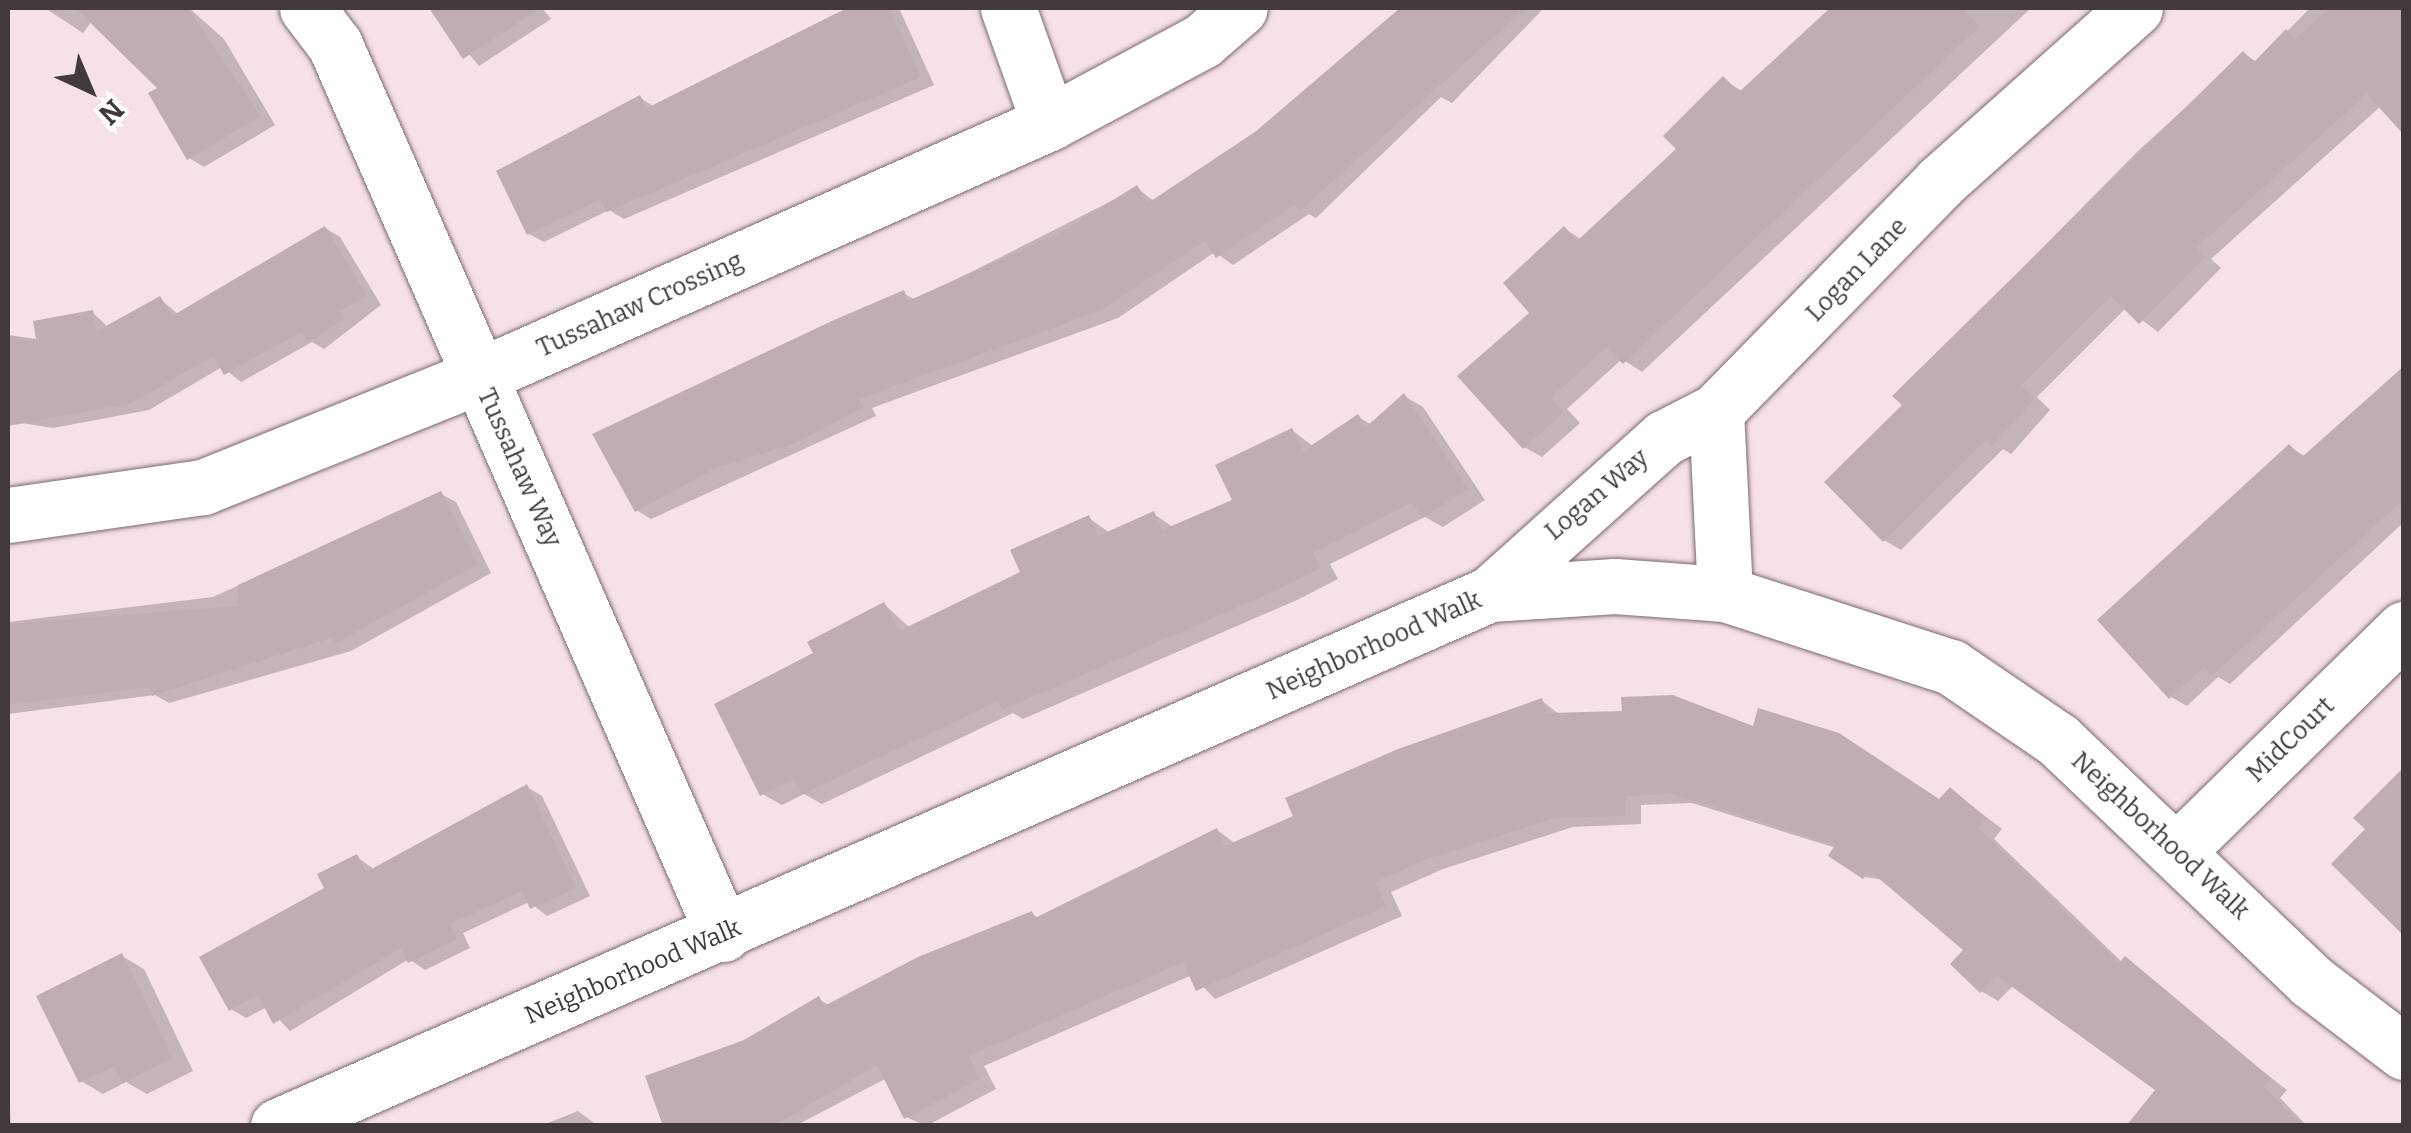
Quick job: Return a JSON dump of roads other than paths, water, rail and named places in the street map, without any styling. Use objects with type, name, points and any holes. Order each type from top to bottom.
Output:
[{"type":"street","name":"Tussahaw Way","points":[[307,8],[335,45],[723,934]]},
{"type":"street","points":[[1008,8],[1049,123]]},
{"type":"street","name":"Tussahaw Crossing","points":[[8,515],[202,487],[479,376],[1049,123],[1202,41],[1240,8]]},
{"type":"street","name":"Logan Lane","points":[[1716,411],[1940,182],[2135,8]]},
{"type":"street","points":[[1716,411],[1724,594]]},
{"type":"street","name":"Logan Way","points":[[1490,594],[1664,438],[1716,411]]},
{"type":"street","name":"Neighborhood Walk","points":[[278,1126],[723,934],[1490,594],[1614,586],[1724,594],[1951,668],[2058,740],[2178,850],[2311,982],[2404,1052]]},
{"type":"street","name":"MidCourt","points":[[2178,850],[2404,629]]}]
